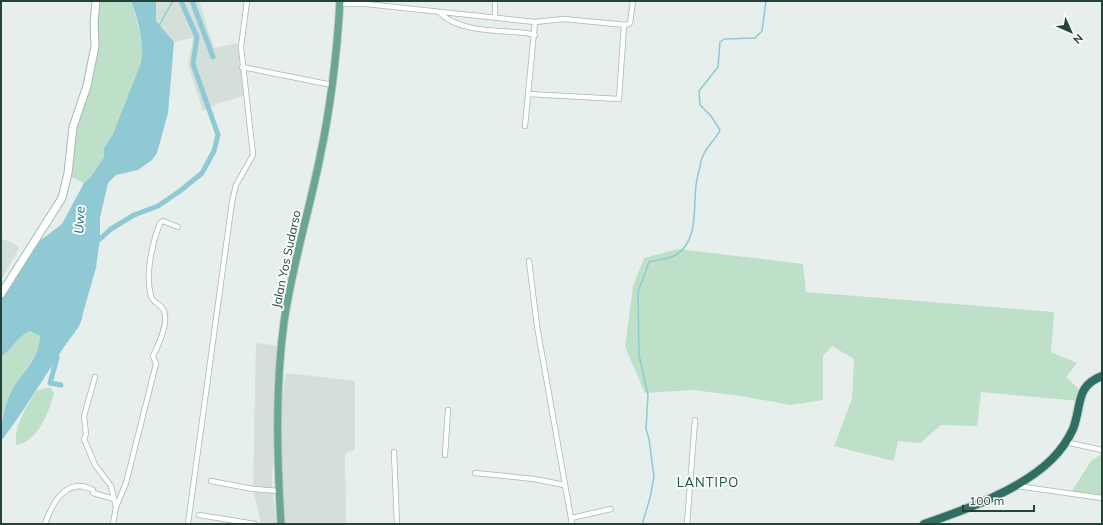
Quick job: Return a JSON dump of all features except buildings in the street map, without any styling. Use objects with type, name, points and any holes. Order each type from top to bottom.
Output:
[{"type":"highway","points":[[924,524],[962,511],[1014,485],[1052,459],[1065,442],[1073,427],[1084,389],[1090,382],[1102,376]]},
{"type":"main road","name":"Jalan Yos Sudarso","points":[[281,524],[278,491],[278,420],[284,322],[320,158],[332,86],[340,2]]},
{"type":"street","points":[[1,294],[62,198],[67,178],[73,127],[86,86],[95,46],[94,23],[96,1]]},
{"type":"street","points":[[188,524],[232,202],[236,185],[253,155],[242,67],[241,47],[247,1]]},
{"type":"street","points":[[495,1],[495,18]]},
{"type":"street","points":[[340,2],[536,22],[564,19],[624,25],[630,23],[632,19],[633,1]]},
{"type":"street","points":[[440,13],[450,20],[465,26],[535,35]]},
{"type":"street","points":[[525,126],[536,22]]},
{"type":"street","points":[[529,94],[619,99],[624,25]]},
{"type":"street","points":[[242,67],[332,86]]},
{"type":"street","points":[[113,524],[116,507],[126,483],[156,364],[153,356],[160,340],[165,320],[165,312],[162,306],[152,299],[151,293],[149,274],[153,248],[158,229],[163,221],[178,227]]},
{"type":"street","points":[[529,261],[537,326],[572,524]]},
{"type":"street","points":[[95,378],[84,416],[86,434],[84,439],[95,465],[111,486],[116,507]]},
{"type":"street","points":[[445,455],[448,410]]},
{"type":"street","points":[[687,524],[695,420]]},
{"type":"street","points":[[1065,442],[1102,450]]},
{"type":"street","points":[[394,452],[397,524]]},
{"type":"street","points":[[475,473],[534,479],[565,485]]},
{"type":"street","points":[[211,481],[253,490],[278,491]]},
{"type":"street","points":[[45,524],[54,504],[70,487],[79,485],[88,487],[93,493],[114,499]]},
{"type":"street","points":[[1014,485],[1102,498]]},
{"type":"street","points":[[571,518],[611,509]]},
{"type":"street","points":[[199,515],[255,524]]},
{"type":"shaded area","points":[[156,1],[199,1],[214,48],[237,43],[244,96],[222,102],[203,111],[188,65],[193,38],[174,42],[156,21]]},
{"type":"shaded area","points":[[1,239],[11,242],[19,248],[1,280]]},
{"type":"shaded area","points":[[256,343],[279,346],[274,420],[272,487],[277,524],[261,524],[253,489]]},
{"type":"shaded area","points":[[286,373],[355,381],[355,450],[347,452],[345,456],[346,524],[283,524],[279,477],[281,406]]},
{"type":"green space","points":[[98,1],[131,1],[141,35],[143,55],[140,70],[113,134],[104,148],[104,157],[92,175],[84,183],[68,175],[71,135],[86,88]]},
{"type":"green space","points":[[678,249],[803,264],[806,292],[1054,312],[1051,352],[1077,363],[1066,377],[1081,391],[1079,401],[981,392],[977,426],[941,425],[920,443],[898,441],[894,461],[834,446],[852,399],[854,359],[832,346],[823,356],[823,400],[791,405],[741,396],[693,390],[645,393],[625,347],[633,286],[644,258]]},
{"type":"green space","points":[[30,331],[40,336],[37,350],[13,390],[1,418],[1,357],[22,336]]},
{"type":"green space","points":[[50,387],[54,393],[46,417],[31,438],[24,443],[16,445],[19,424],[28,404],[36,391]]},
{"type":"green space","points":[[1102,454],[1102,496],[1070,494],[1091,461]]},
{"type":"water","name":"Uwe","points":[[131,1],[156,1],[156,21],[174,42],[168,113],[157,153],[152,160],[138,170],[116,175],[108,183],[100,218],[100,239],[96,268],[81,323],[26,407],[1,441],[3,419],[8,399],[15,385],[35,357],[40,336],[30,331],[22,336],[1,357],[1,296],[20,267],[41,240],[62,224],[84,183],[92,175],[104,157],[104,148],[113,134],[141,63],[141,40]]},
{"type":"waterway","points":[[158,27],[173,1]]},
{"type":"waterway","points":[[94,242],[100,239],[111,229],[134,215],[158,206],[180,191],[202,173],[214,151],[218,135],[193,64],[197,37],[181,1]]},
{"type":"waterway","points":[[192,1],[213,57]]},
{"type":"waterway","points":[[644,524],[643,521],[650,498],[654,477],[649,439],[646,429],[648,395],[639,355],[638,292],[649,262],[676,255],[683,249],[692,232],[694,223],[696,185],[701,161],[707,148],[720,130],[711,116],[700,105],[699,91],[718,67],[720,42],[724,39],[755,38],[762,31],[766,1]]},
{"type":"waterway","points":[[56,351],[57,358],[50,383],[61,385]]},
{"type":"district","name":"LANTIPO","points":[[708,482]]}]
